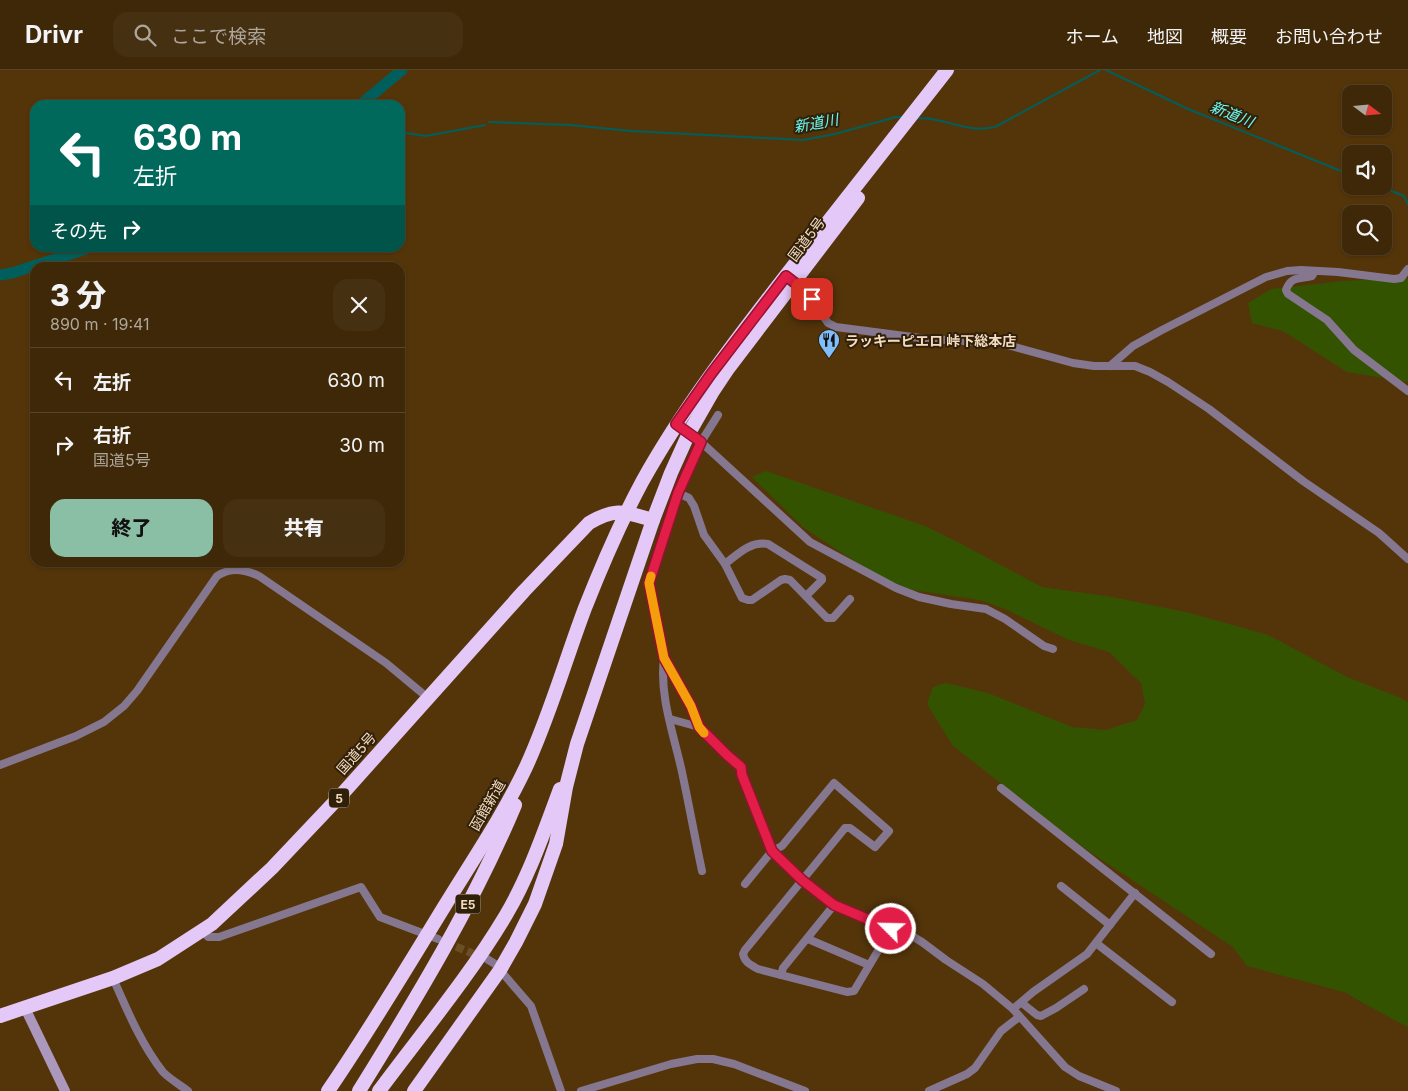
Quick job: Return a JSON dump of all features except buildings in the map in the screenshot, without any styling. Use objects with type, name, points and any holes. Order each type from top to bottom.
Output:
[{"type":"highway","name":"国道5号","points":[[922,110],[947,70]]},
{"type":"highway","name":"国道5号","points":[[626,512],[676,424],[716,367],[790,279],[922,110],[958,70]]},
{"type":"highway","name":"国道5号","points":[[0,1016],[113,978],[158,959],[212,924],[272,868],[343,793],[524,591],[589,523],[602,515],[614,512],[626,512],[653,520],[689,433],[713,391],[790,279]]},
{"type":"highway","name":"函館新道","points":[[328,1091],[432,937],[515,790],[549,713],[588,601],[626,512]]},
{"type":"highway","points":[[379,1091],[482,952],[507,913],[529,869],[577,744],[653,520]]},
{"type":"highway","name":"E5","points":[[361,1087],[420,990],[478,885],[516,802],[549,713]]},
{"type":"highway","points":[[414,1091],[500,970],[532,910],[550,864],[560,831],[566,787],[577,744]]},
{"type":"street","points":[[1110,366],[1133,346],[1266,277],[1287,271],[1302,270],[1338,272],[1394,279],[1401,278],[1408,269]]},
{"type":"street","points":[[1315,271],[1312,276],[1295,278],[1290,281],[1286,290],[1288,294],[1327,320],[1354,350],[1408,391]]},
{"type":"street","points":[[790,279],[804,290],[828,323],[836,327],[1000,344],[1073,363],[1094,366],[1135,366],[1150,372],[1209,409],[1303,481],[1379,533],[1408,559]]},
{"type":"street","points":[[718,415],[701,442],[678,493],[649,583],[664,658],[691,706],[699,727],[741,767],[742,775],[772,851],[802,880],[834,905],[912,936],[983,984],[1013,1009],[1065,1067],[1079,1076],[1116,1091]]},
{"type":"street","points":[[676,424],[701,442],[810,542],[896,588],[919,597],[986,609],[1005,619],[1044,646],[1053,649]]},
{"type":"street","points":[[678,493],[689,498],[694,506],[704,535],[724,564],[742,598],[752,600],[785,579],[790,580],[827,618],[833,618],[850,599]]},
{"type":"street","points":[[724,564],[747,548],[761,543],[768,544],[822,578],[806,596]]},
{"type":"street","points":[[0,765],[76,736],[104,722],[116,713],[137,691],[217,576],[231,570],[246,571],[259,576],[386,663],[428,698]]},
{"type":"street","points":[[632,579],[649,583]]},
{"type":"street","points":[[664,658],[662,672],[665,696],[702,871]]},
{"type":"street","points":[[670,719],[699,727]]},
{"type":"street","points":[[745,884],[772,851],[782,846],[834,783],[889,830],[875,847],[850,828],[845,828],[743,954],[750,965],[758,969],[847,992],[854,991],[891,929]]},
{"type":"street","points":[[1001,788],[1211,954]]},
{"type":"street","points":[[1061,886],[1110,925]]},
{"type":"street","points":[[202,931],[208,937],[219,937],[361,887],[380,917],[432,937]]},
{"type":"street","points":[[1013,1009],[1033,992],[1087,954],[1135,893]]},
{"type":"street","points":[[781,975],[783,968],[834,905]]},
{"type":"street","points":[[808,939],[869,966]]},
{"type":"street","points":[[1096,943],[1172,1002]]},
{"type":"street","points":[[487,959],[495,964],[531,1006],[561,1091]]},
{"type":"street","points":[[113,978],[131,1019],[160,1067],[164,1073],[188,1091]]},
{"type":"street","points":[[1022,1002],[1037,1015],[1042,1016],[1084,989]]},
{"type":"street","points":[[25,1008],[65,1091]]},
{"type":"street","points":[[929,1091],[968,1074],[975,1068],[1000,1031],[1019,1017]]},
{"type":"street","points":[[581,1091],[671,1064],[697,1059],[713,1059],[734,1064],[805,1091]]},
{"type":"green space","points":[[1408,278],[1408,382],[1347,372],[1283,331],[1252,323],[1248,303],[1271,289],[1343,281]]},
{"type":"green space","points":[[766,471],[925,526],[1042,587],[1113,597],[1190,613],[1268,635],[1347,677],[1408,702],[1408,1027],[1347,993],[1247,966],[1233,947],[1084,848],[953,746],[927,704],[933,687],[946,683],[988,693],[1072,727],[1106,730],[1137,720],[1145,704],[1141,683],[1109,652],[1069,640],[1005,609],[980,600],[912,590],[880,578],[804,528],[752,477]]},
{"type":"waterway","points":[[366,100],[402,70]]},
{"type":"waterway","name":"新道川","points":[[916,118],[931,119],[979,129],[995,127],[1100,70]]},
{"type":"waterway","name":"新道川","points":[[1106,70],[1188,109],[1342,171]]},
{"type":"waterway","name":"新道川","points":[[489,122],[570,125],[631,131],[803,140],[835,134],[896,117],[903,117]]},
{"type":"waterway","name":"新道川","points":[[405,133],[426,136],[485,125]]},
{"type":"waterway","name":"新道川","points":[[1392,191],[1404,196],[1408,204]]},
{"type":"waterway","points":[[46,262],[77,252]]},
{"type":"waterway","points":[[0,275],[30,267]]},
{"type":"tunnel","points":[[445,942],[481,957]]},
{"type":"slow traffic","points":[[651,576],[649,583],[664,658],[691,706],[699,727],[704,733]]},
{"type":"place","name":"ラッキーピエロ 峠下総本店","points":[[829,359]]},
{"type":"route","points":[[812,299],[786,276],[701,387],[676,424],[701,442],[678,493],[649,583],[664,658],[691,706],[699,727],[741,767],[742,775],[772,851],[802,880],[834,905],[891,929]]}]
